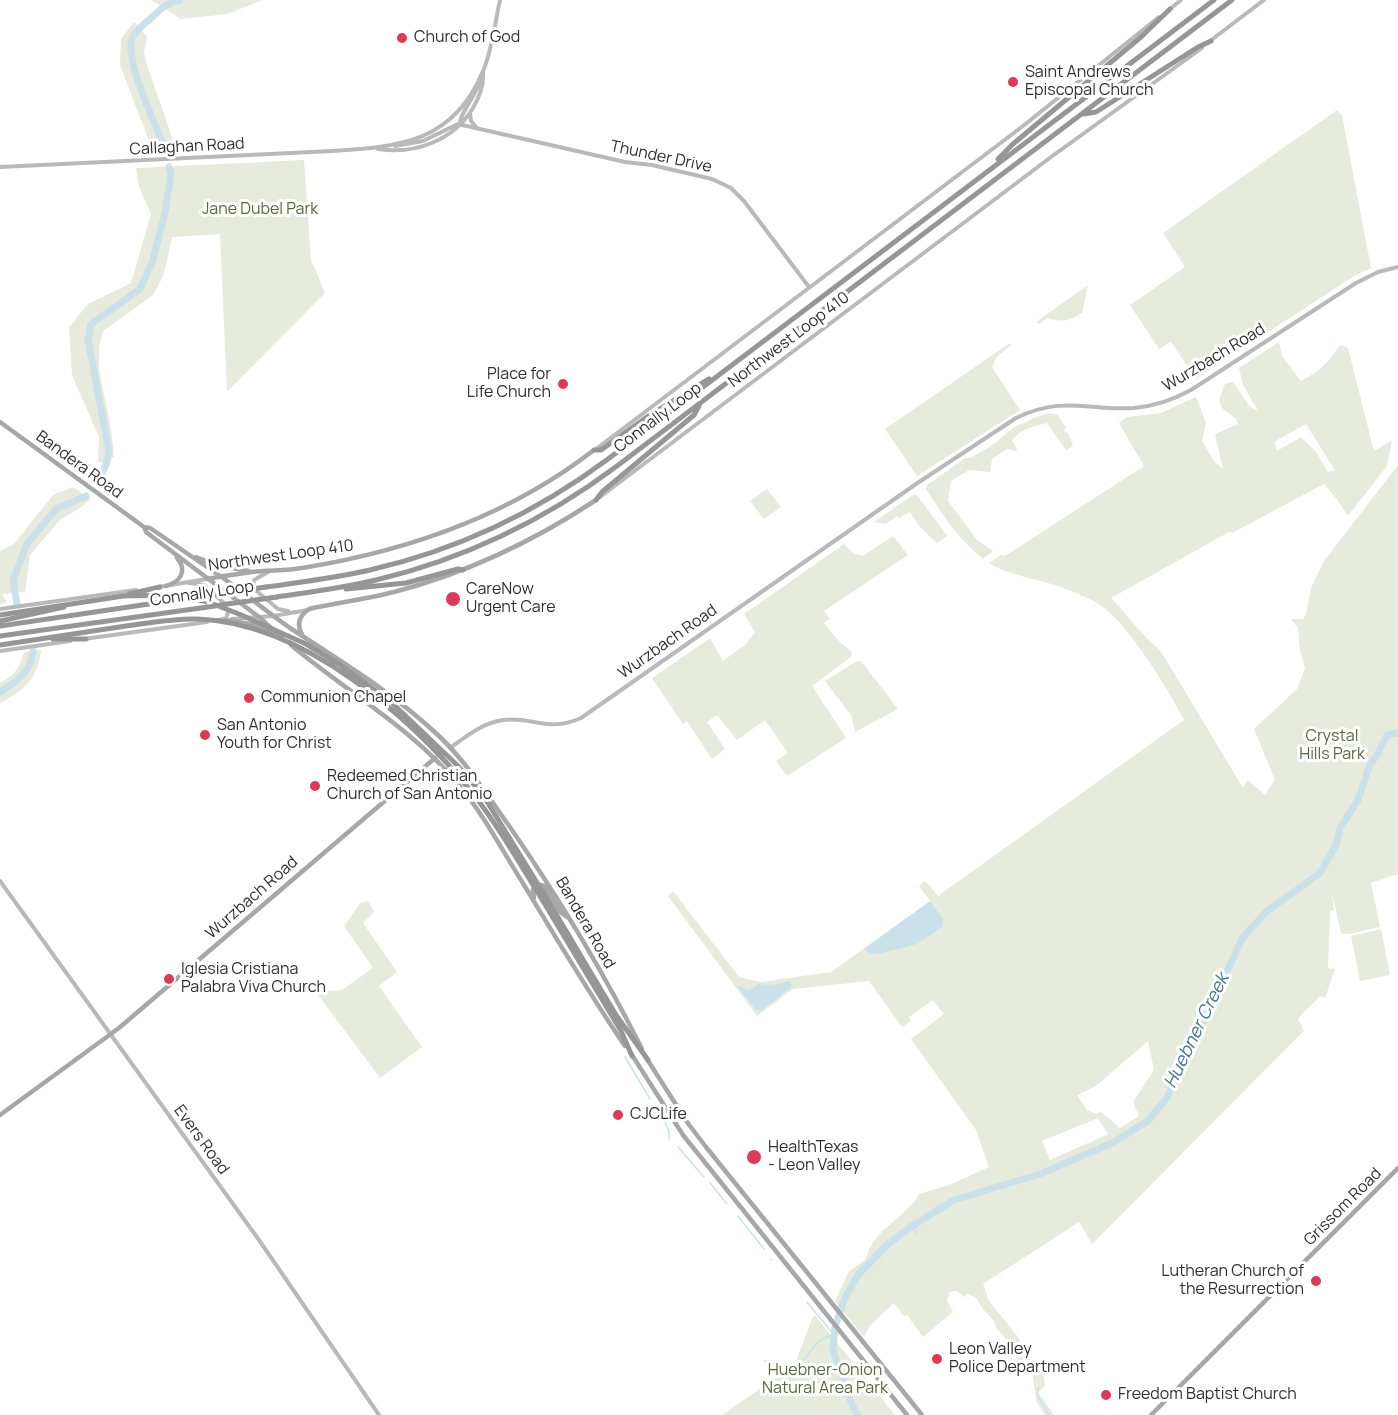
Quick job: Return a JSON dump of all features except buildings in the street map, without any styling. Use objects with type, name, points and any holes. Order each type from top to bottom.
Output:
[{"type":"highway","name":"Connally Loop","points":[[0,626],[345,576],[396,564],[453,545],[542,503],[581,478],[724,371],[1214,0]]},
{"type":"highway","name":"Connally Loop","points":[[0,636],[277,597],[381,579],[426,566],[517,529],[591,485],[1083,115],[1232,0]]},
{"type":"highway","points":[[985,173],[1013,144],[1141,37],[1170,9]]},
{"type":"highway","points":[[1083,115],[1096,111],[1211,41]]},
{"type":"highway","points":[[594,450],[601,450],[642,420],[724,371]]},
{"type":"highway","points":[[596,500],[602,492],[694,414],[702,402]]},
{"type":"highway","points":[[336,588],[357,589],[392,585],[458,569],[463,570]]},
{"type":"highway","points":[[0,621],[163,586]]},
{"type":"highway","points":[[0,615],[113,598],[163,594],[186,597],[208,602],[290,636],[339,664],[391,702],[457,765],[483,795],[621,1031],[632,1056]]},
{"type":"highway","points":[[0,644],[198,619],[251,627],[294,644],[325,661],[389,708],[441,757],[474,796],[545,900],[616,1016],[648,1060]]},
{"type":"highway","points":[[0,644],[86,639]]},
{"type":"main road","name":"Callaghan Road","points":[[375,148],[424,137],[446,123],[463,106],[482,73],[500,0]]},
{"type":"main road","name":"Northwest Loop 410","points":[[0,609],[354,559],[447,532],[514,503],[557,478],[1014,133],[1181,0]]},
{"type":"main road","name":"Northwest Loop 410","points":[[0,651],[215,621],[273,616],[395,592],[463,570],[530,540],[596,500],[1042,163],[1264,0]]},
{"type":"main road","name":"Callaghan Road","points":[[0,167],[375,148],[402,150],[423,146],[441,139],[461,124],[481,90],[484,80],[482,73]]},
{"type":"main road","points":[[386,146],[400,146],[423,141],[436,136],[454,124],[461,124],[460,118],[476,93],[482,73]]},
{"type":"main road","points":[[470,112],[471,121],[477,128]]},
{"type":"main road","name":"Thunder Drive","points":[[461,124],[621,161],[712,179],[724,184],[744,201],[809,287]]},
{"type":"main road","name":"Wurzbach Road","points":[[0,1115],[111,1034],[435,758],[477,729],[495,722],[511,720],[543,725],[573,722],[916,484],[1016,418],[1033,410],[1057,405],[1131,408],[1169,401],[1191,390],[1356,283],[1378,272],[1398,267]]},
{"type":"main road","name":"Bandera Road","points":[[0,422],[144,527],[150,528],[273,616],[365,677],[412,712],[466,765],[527,851],[569,919],[648,1060],[687,1122],[922,1415]]},
{"type":"main road","name":"Bandera Road","points":[[144,527],[146,532],[259,617],[321,670],[406,733],[435,758],[460,785],[483,817],[683,1135],[907,1415]]},
{"type":"main road","points":[[180,549],[215,565],[253,572]]},
{"type":"main road","points":[[163,586],[176,582],[182,574],[181,564],[174,553]]},
{"type":"main road","points":[[269,572],[254,579],[252,584],[254,589],[278,609],[294,612]]},
{"type":"main road","points":[[179,584],[204,585],[229,608],[226,618],[215,621]]},
{"type":"main road","points":[[304,637],[299,628],[299,621],[301,615],[309,609]]},
{"type":"main road","points":[[226,620],[251,624],[278,635]]},
{"type":"main road","points":[[504,853],[522,872],[528,870],[532,864],[527,851]]},
{"type":"main road","name":"Evers Road","points":[[0,881],[259,1240],[379,1415]]},
{"type":"main road","points":[[541,912],[532,891],[541,885],[569,919]]},
{"type":"main road","name":"Grissom Road","points":[[1152,1415],[1398,1168]]},
{"type":"green space","points":[[151,0],[263,0],[227,14],[181,19]]},
{"type":"green space","points":[[134,22],[147,37],[144,52],[146,62],[173,140],[151,146],[120,65],[121,39]]},
{"type":"green space","points":[[1337,110],[1342,115],[1371,268],[1354,276],[1196,379],[1171,342],[1159,349],[1130,305],[1185,267],[1163,233]]},
{"type":"green space","name":"Jane Dubel Park","points":[[304,160],[311,262],[325,293],[227,392],[220,234],[172,237],[164,274],[153,295],[103,331],[99,347],[99,369],[114,457],[101,463],[98,461],[99,437],[72,375],[69,327],[88,304],[131,283],[151,214],[139,187],[136,168]]},
{"type":"green space","points":[[1088,285],[1082,313],[1065,320],[1048,318],[1039,324],[1036,322]]},
{"type":"green space","name":"Crystal Hills Park","points":[[1279,342],[1282,356],[1301,381],[1323,366],[1340,345],[1348,348],[1374,451],[1392,440],[1387,466],[1348,516],[1324,484],[1232,533],[1229,532],[1111,598],[1162,653],[1243,788],[1248,780],[1265,795],[1275,780],[1254,729],[1297,689],[1305,669],[1298,628],[1291,619],[1303,619],[1306,615],[1311,588],[1324,561],[1398,465],[1398,874],[1371,883],[1380,927],[1350,934],[1341,933],[1332,893],[1334,910],[1330,911],[1328,968],[1335,969],[1325,998],[1320,996],[1298,1019],[1304,1031],[1092,1244],[1079,1222],[983,1284],[989,1301],[1018,1337],[1032,1362],[1044,1375],[1045,1386],[1038,1392],[1054,1415],[1045,1415],[1036,1401],[1033,1377],[1017,1358],[1012,1347],[976,1298],[968,1294],[963,1297],[957,1291],[949,1293],[947,1301],[953,1312],[923,1337],[907,1315],[904,1316],[894,1303],[870,1325],[864,1337],[835,1301],[849,1271],[866,1259],[870,1248],[882,1231],[906,1211],[919,1194],[949,1185],[989,1167],[976,1130],[911,1039],[944,1014],[933,1000],[909,1017],[911,1021],[902,1027],[869,981],[793,989],[757,1016],[668,896],[673,891],[739,977],[761,982],[831,972],[930,901],[919,886],[925,881],[938,896],[1184,720],[1137,645],[1104,608],[1074,592],[998,568],[989,563],[1001,555],[1005,556],[1144,466],[1119,423],[1127,417],[1161,413],[1196,397],[1206,423],[1202,441],[1214,461],[1223,469],[1215,434],[1238,424],[1236,419],[1222,408],[1219,400],[1225,384],[1233,382],[1250,407],[1258,411],[1243,385],[1239,368]],"holes":[[[1306,424],[1335,470],[1328,472],[1316,452],[1301,437],[1277,451],[1274,442]],[[1148,1041],[1154,1070],[1133,1102],[1139,1116],[1120,1128],[1101,1112],[1096,1114],[1087,1110],[1077,1095],[1096,1086]],[[1098,1118],[1108,1134],[1050,1160],[1042,1141]]]},
{"type":"green space","points":[[1012,344],[997,357],[992,367],[1020,410],[917,476],[885,429],[1007,345]]},
{"type":"green space","points":[[1049,413],[1058,415],[1073,446],[1066,450],[1047,423],[1037,425],[1023,431],[1012,440],[1017,449],[1015,451],[1007,449],[992,459],[990,472],[969,470],[951,481],[948,501],[977,540],[993,551],[983,559],[966,544],[938,508],[926,489],[927,485],[964,459],[991,446],[1013,428]]},
{"type":"green space","points":[[73,487],[90,499],[60,520],[30,555],[25,592],[2,594],[7,603],[0,604],[0,551],[14,544],[53,495]]},
{"type":"green space","points":[[767,489],[781,507],[764,519],[750,501]]},
{"type":"green space","points":[[913,495],[917,495],[947,536],[937,543],[920,527],[910,512],[899,518],[897,516],[886,524],[874,522]]},
{"type":"green space","points":[[893,536],[908,555],[824,611],[830,619],[824,623],[852,652],[851,657],[812,686],[846,738],[787,776],[776,761],[788,753],[765,720],[737,740],[717,715],[707,722],[725,749],[712,759],[687,721],[683,724],[652,678],[710,638],[723,661],[746,644],[755,632],[744,614],[844,544],[854,554],[863,556]]},
{"type":"green space","points":[[41,650],[37,669],[29,682],[17,693],[0,703],[0,683],[16,670],[24,652]]},
{"type":"green space","points":[[857,661],[861,661],[898,709],[855,732],[851,715],[825,681]]},
{"type":"green space","points":[[368,901],[374,912],[363,923],[397,972],[379,986],[422,1047],[380,1078],[316,992],[342,990],[373,968],[344,926],[361,902]]},
{"type":"green space","points":[[1381,929],[1390,975],[1360,981],[1351,936]]},
{"type":"green space","name":"Huebner-Onion Natural Area Park","points":[[814,1314],[895,1415],[722,1415],[795,1364]]},
{"type":"water","points":[[930,901],[943,919],[943,926],[917,944],[878,954],[871,954],[864,949]]},
{"type":"water","points":[[790,981],[792,986],[761,1011],[755,1009],[738,987],[749,990],[759,984],[770,985]]},
{"type":"waterway","points":[[166,151],[136,75],[131,46],[133,36],[141,27],[163,7],[180,0]]},
{"type":"waterway","points":[[97,482],[106,465],[109,451],[88,340],[91,324],[140,289],[152,263],[165,213],[171,173],[169,167]]},
{"type":"waterway","points":[[17,604],[13,580],[27,544],[56,509],[86,496]]},
{"type":"waterway","points":[[0,692],[17,680],[26,670],[33,651]]},
{"type":"waterway","name":"Huebner Creek","points":[[858,1415],[852,1405],[833,1350],[835,1327],[844,1300],[857,1276],[887,1245],[909,1228],[954,1200],[1040,1174],[1112,1143],[1148,1121],[1166,1099],[1179,1074],[1243,937],[1266,912],[1320,873],[1336,845],[1340,828],[1358,800],[1370,764],[1387,735],[1398,733]]},
{"type":"waterway","points":[[625,1057],[650,1099]]},
{"type":"waterway","points":[[654,1105],[661,1116]]},
{"type":"waterway","points":[[665,1122],[669,1131],[669,1139]]},
{"type":"waterway","points":[[678,1147],[704,1177]]},
{"type":"waterway","points":[[710,1183],[727,1204]]},
{"type":"waterway","points":[[738,1216],[764,1249]]},
{"type":"waterway","points":[[912,1226],[917,1233]]},
{"type":"waterway","points":[[765,1361],[790,1365],[799,1363],[815,1345],[826,1337],[834,1335],[807,1302]]},
{"type":"waterway","points":[[1038,1388],[1038,1397],[1049,1415]]},
{"type":"place","name":"Church of God","points":[[402,38]]},
{"type":"place","name":"Saint Andrews Episcopal Church","points":[[1013,82]]},
{"type":"place","name":"Place for Life Church","points":[[563,384]]},
{"type":"place","name":"CareNow Urgent Care","points":[[453,599]]},
{"type":"place","name":"Communion Chapel","points":[[249,698]]},
{"type":"place","name":"San Antonio Youth for Christ","points":[[205,735]]},
{"type":"place","name":"Redeemed Christian Church of San Antonio","points":[[315,786]]},
{"type":"place","name":"Iglesia Cristiana Palabra Viva Church","points":[[169,979]]},
{"type":"place","name":"CJCLife","points":[[618,1115]]},
{"type":"place","name":"HealthTexas - Leon Valley","points":[[754,1157]]},
{"type":"place","name":"Lutheran Church of the Resurrection","points":[[1316,1281]]},
{"type":"place","name":"Leon Valley Police Department","points":[[937,1359]]},
{"type":"place","name":"Freedom Baptist Church","points":[[1106,1395]]}]
